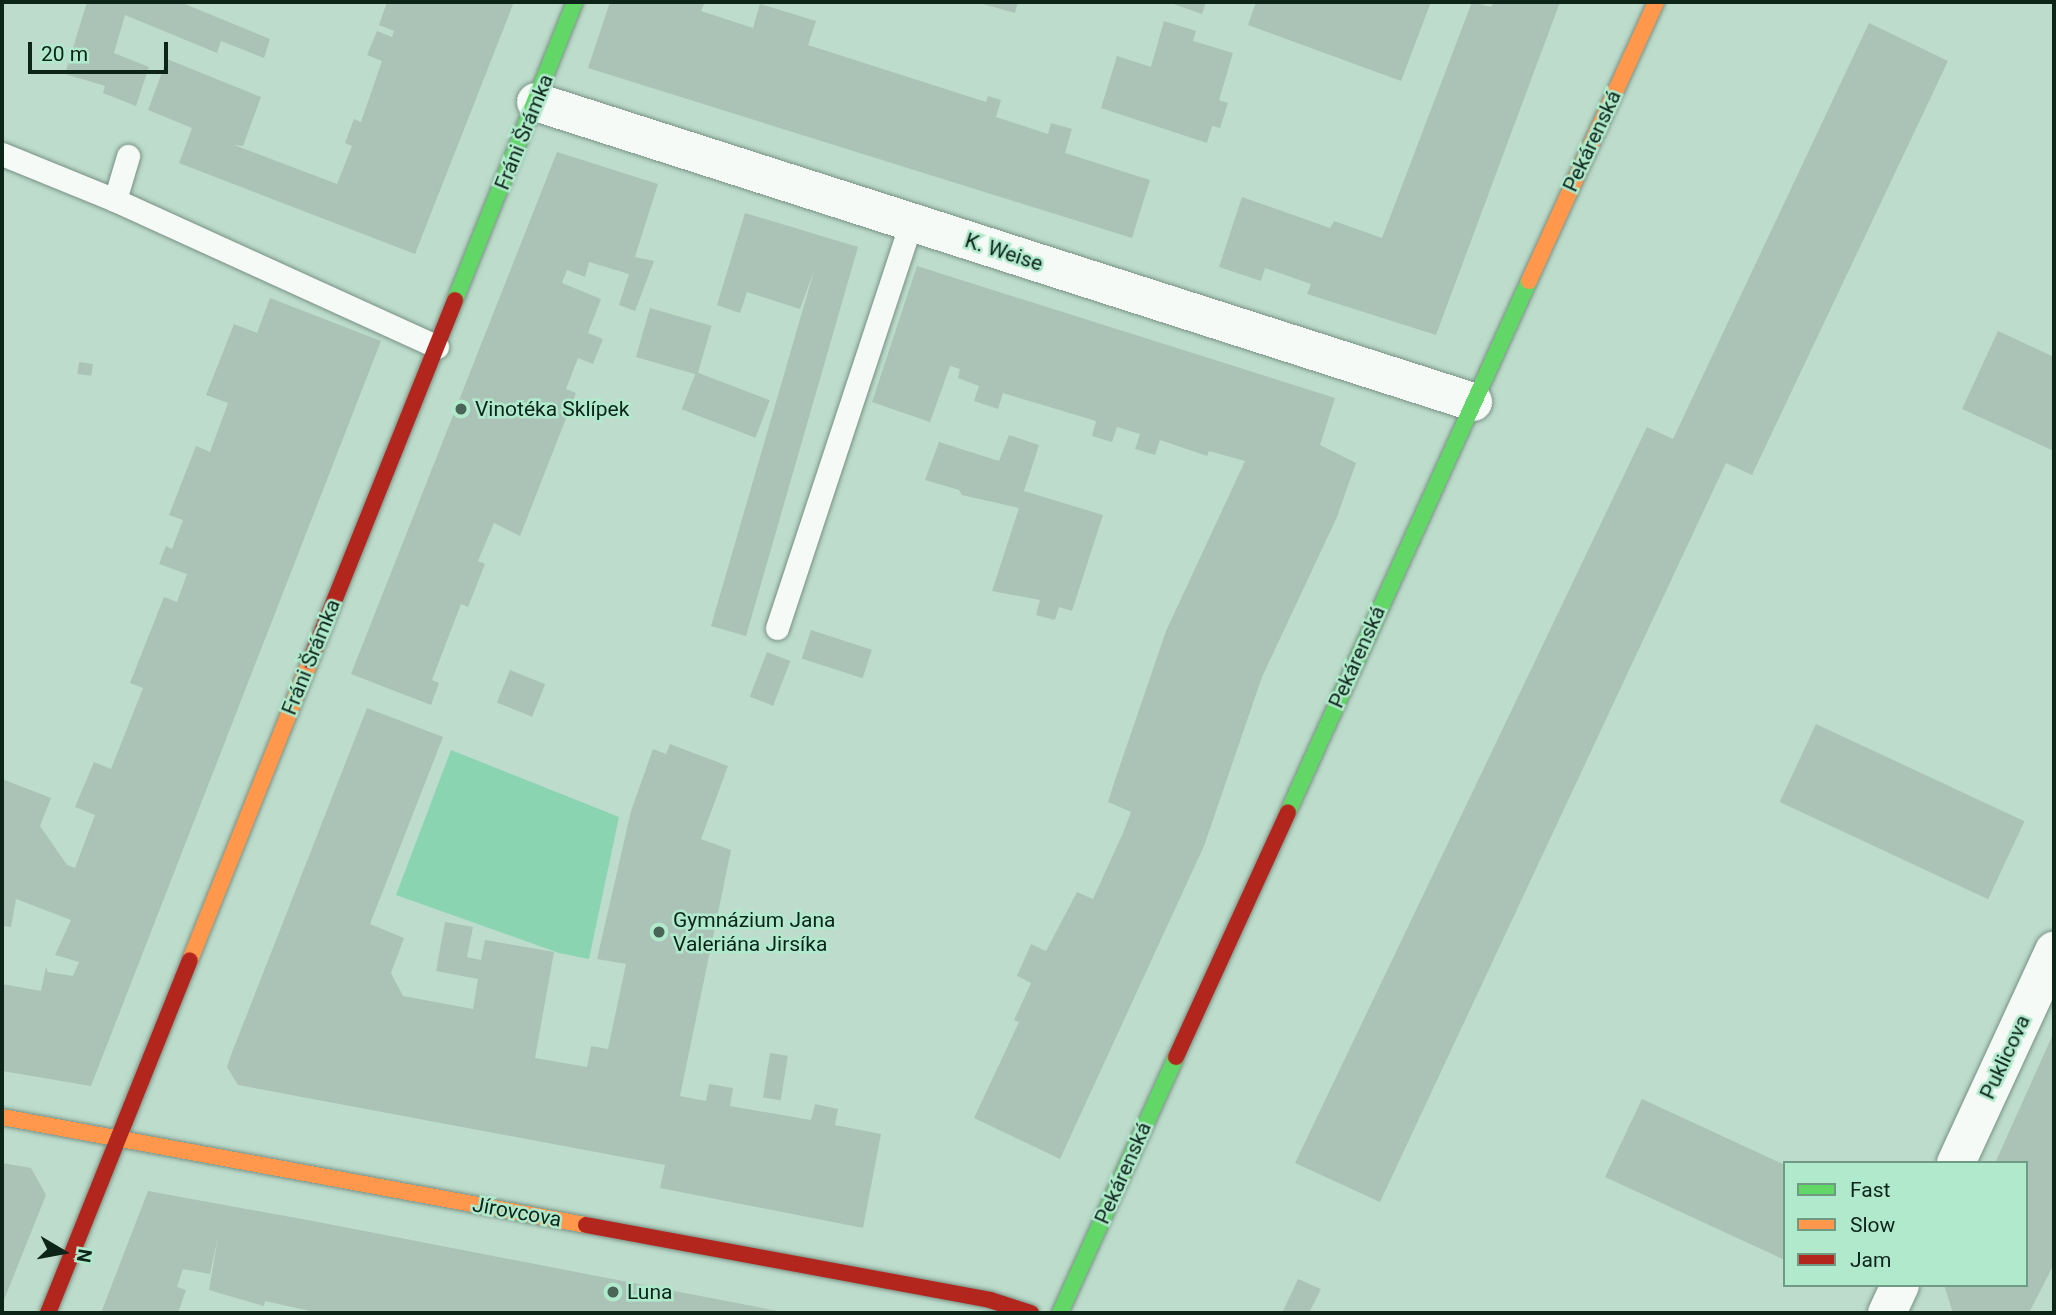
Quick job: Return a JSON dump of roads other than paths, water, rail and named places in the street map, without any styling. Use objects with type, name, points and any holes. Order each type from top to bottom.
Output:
[{"type":"street","name":"Fráni Šrámka","points":[[48,1313],[116,1138],[575,2]]},
{"type":"street","name":"Pekárenská","points":[[1060,1313],[1656,2]]},
{"type":"street","name":"K. Weise","points":[[536,102],[1473,402]]},
{"type":"street","name":"Puklicova","points":[[1957,1161],[2054,951]]},
{"type":"street","name":"Jírovcova","points":[[2,1117],[990,1300],[1031,1313]]},
{"type":"street","points":[[1887,1313],[1899,1287]]},
{"type":"lane","points":[[2,154],[115,200],[437,346]]},
{"type":"lane","points":[[115,200],[128,156]]},
{"type":"lane","points":[[777,628],[911,222]]},
{"type":"place","name":"Vinotéka Sklípek","points":[[461,409]]},
{"type":"place","name":"Gymnázium Jana Valeriána Jirsíka","points":[[659,932]]},
{"type":"place","name":"Luna","points":[[613,1292]]}]
